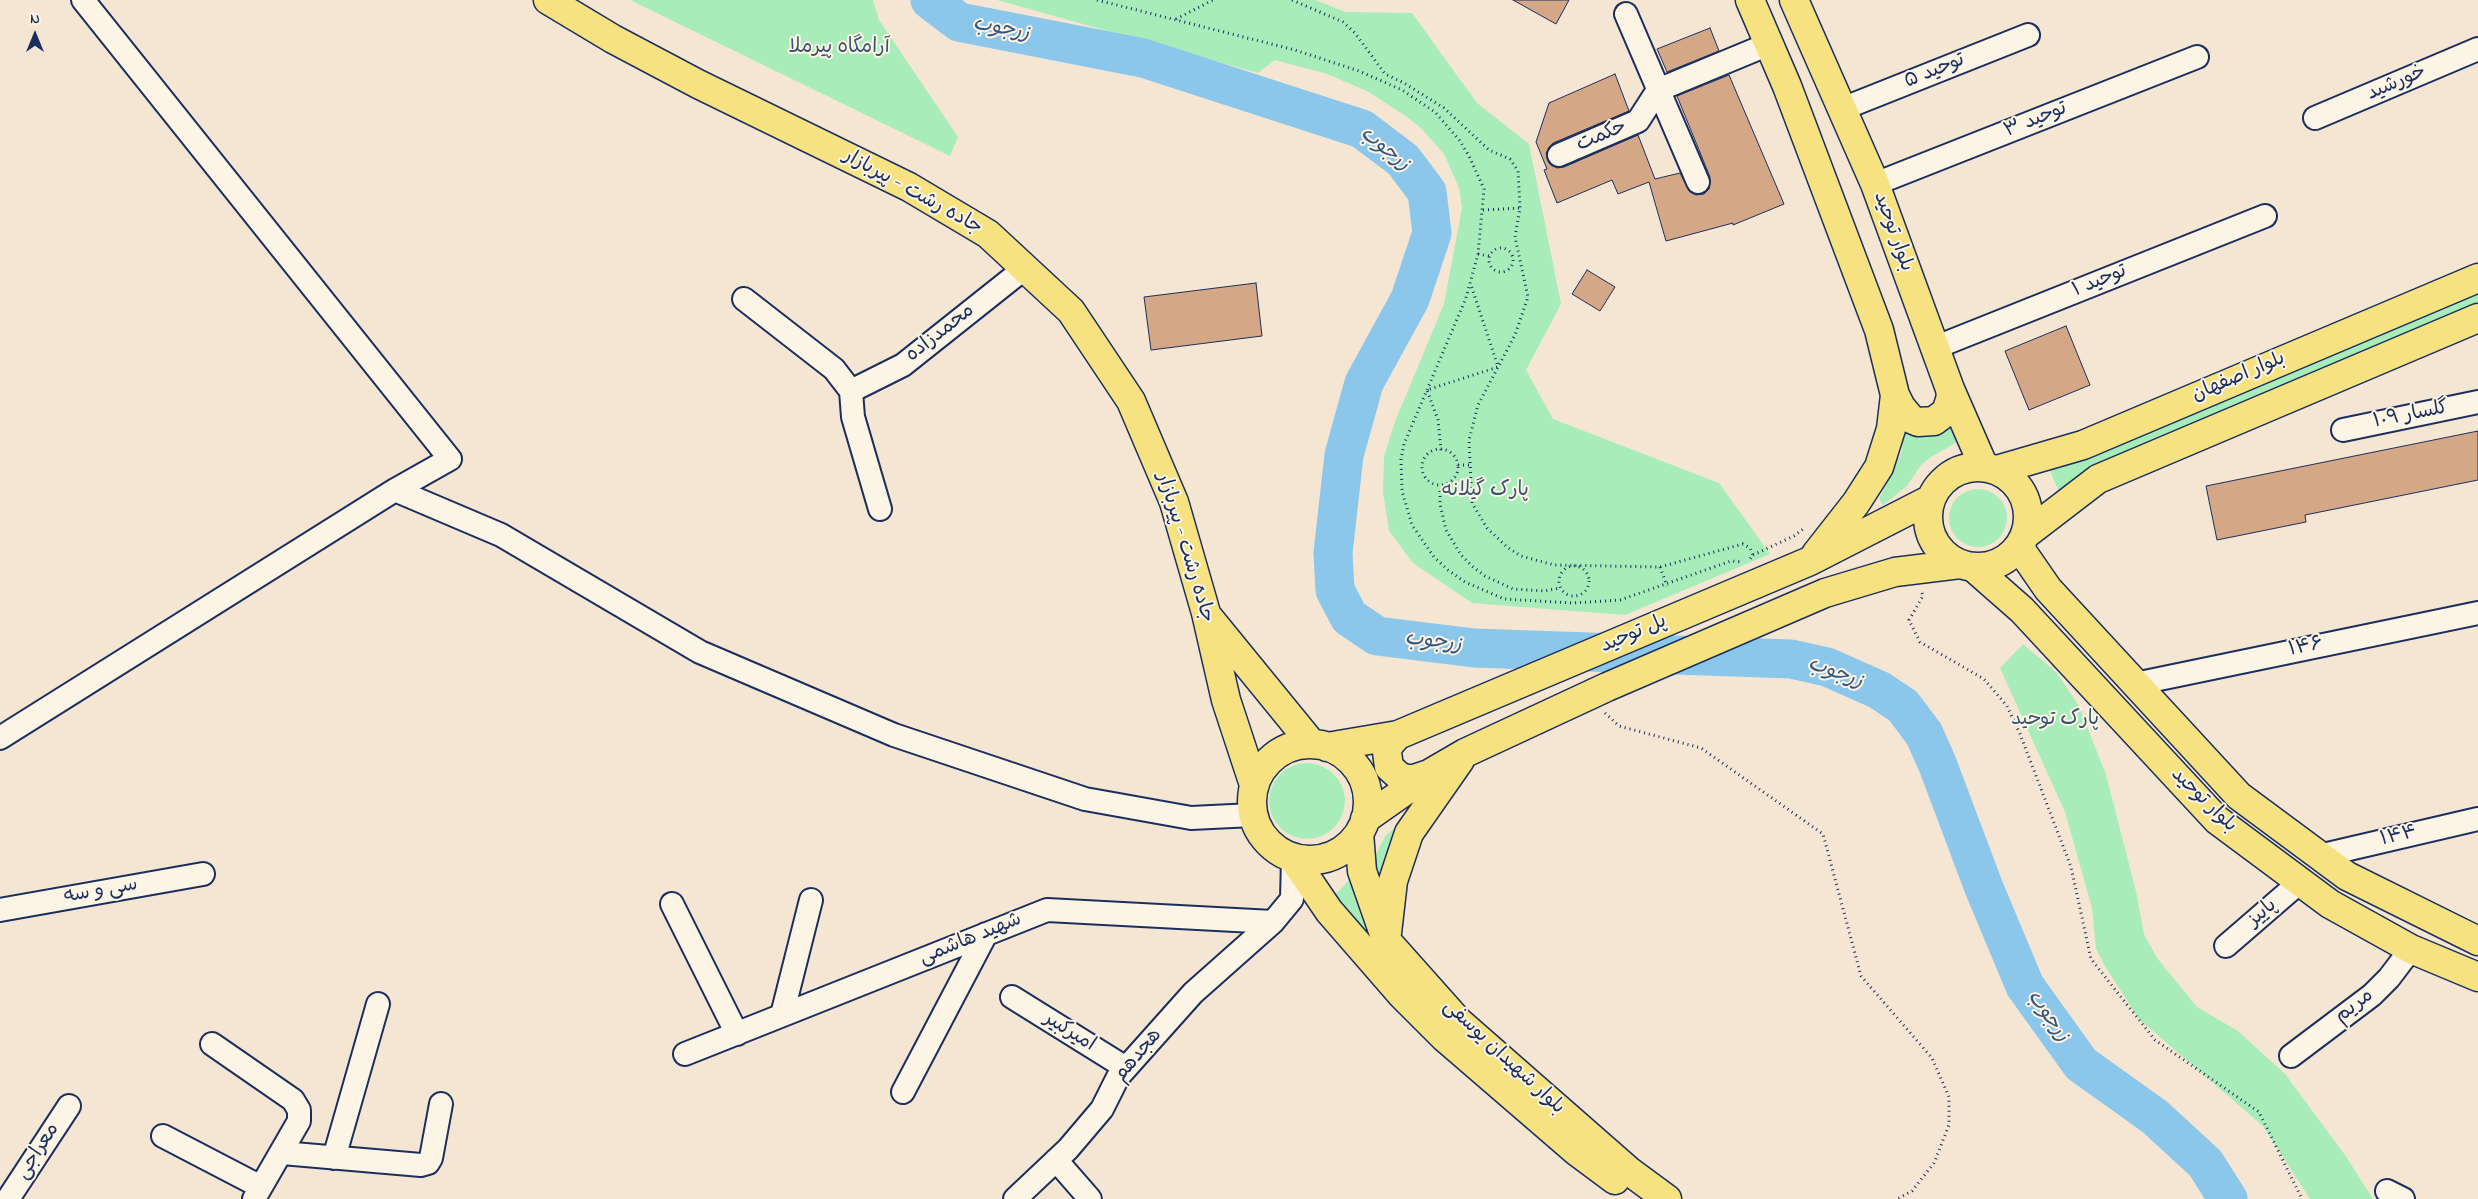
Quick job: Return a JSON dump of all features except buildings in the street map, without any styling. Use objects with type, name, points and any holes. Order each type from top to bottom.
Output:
[{"type":"main road","name":"جاده رشت - پیربازار","points":[[548,0],[613,39],[698,84],[909,187],[988,234],[1071,310],[1131,401],[1174,502],[1206,613],[1226,700],[1254,785]]},
{"type":"main road","points":[[1750,0],[1769,44],[1879,330],[1898,401],[1911,419],[1918,422],[1934,421],[1946,412],[1950,405],[1950,389]]},
{"type":"main road","name":"بلوار توحید","points":[[1794,0],[1875,184],[1950,389],[1990,468]]},
{"type":"main road","name":"بلوار اصفهان","points":[[1990,468],[2083,445],[2478,278]]},
{"type":"main road","name":"بلوار اصفهان","points":[[2022,541],[2098,479],[2478,318]]},
{"type":"main road","points":[[1810,561],[1856,503],[1879,467],[1898,401]]},
{"type":"main road","points":[[1990,468],[2008,476],[2025,497],[2029,522],[2022,541],[1999,563],[1966,565],[1949,558],[1932,537],[1928,524],[1931,498],[1938,487],[1958,471],[1990,468]]},
{"type":"main road","name":"پل توحید","points":[[1319,746],[1398,735],[1810,561],[1931,498]]},
{"type":"main road","name":"بلوار توحید","points":[[2022,541],[2048,589],[2238,796],[2347,876],[2478,941]]},
{"type":"main road","name":"بلوار توحید","points":[[1966,565],[2022,610],[2217,820],[2330,904],[2411,949],[2478,977]]},
{"type":"main road","name":"پل توحید","points":[[1362,826],[1429,774],[1466,753],[1597,691],[1825,593],[1895,572],[1966,565]]},
{"type":"main road","points":[[2022,610],[2020,599],[2026,589],[2037,585],[2048,589]]},
{"type":"main road","points":[[1206,613],[1319,746]]},
{"type":"main road","points":[[1398,735],[1389,745],[1387,752],[1390,767],[1406,779],[1414,779],[1429,774]]},
{"type":"main road","points":[[1296,746],[1319,746],[1346,758],[1361,775],[1366,789],[1368,804],[1362,826],[1349,844],[1337,854],[1323,859],[1293,858],[1267,842],[1258,829],[1253,815],[1254,785],[1260,772],[1270,760],[1282,751],[1296,746]]},
{"type":"main road","points":[[1386,940],[1393,881],[1409,833],[1466,753]]},
{"type":"main road","name":"بلوار شهیدان یوسفی","points":[[1362,826],[1362,871],[1386,940],[1459,1022],[1630,1171],[1667,1199]]},
{"type":"main road","name":"بلوار شهیدان یوسفی","points":[[1293,858],[1328,911],[1402,995],[1445,1038],[1576,1151],[1641,1199]]},
{"type":"street","points":[[0,738],[395,490],[450,460],[83,0]]},
{"type":"street","points":[[1626,14],[1698,182]]},
{"type":"street","name":"توحید ۵","points":[[1842,109],[2028,35]]},
{"type":"street","points":[[1658,90],[1769,44]]},
{"type":"street","name":"خورشید","points":[[2315,118],[2478,49]]},
{"type":"street","name":"توحید ۳","points":[[1875,184],[2197,57]]},
{"type":"street","name":"حکمت","points":[[1559,155],[1638,121],[1658,90]]},
{"type":"street","name":"توحید ۱","points":[[1934,348],[2265,216]]},
{"type":"street","name":"محمدزاده","points":[[851,391],[903,365],[1025,268]]},
{"type":"street","points":[[744,299],[834,370],[851,391],[853,417],[880,509]]},
{"type":"street","name":"گلسار ۱۰۹","points":[[2343,430],[2478,402]]},
{"type":"street","points":[[395,490],[501,535],[700,652],[894,735],[1085,799],[1191,818],[1253,815]]},
{"type":"street","name":"۱۴۶","points":[[2135,684],[2478,613]]},
{"type":"street","name":"۱۴۴","points":[[2319,856],[2478,819]]},
{"type":"street","name":"هجدهم","points":[[1015,1199],[1056,1160],[1102,1110],[1118,1077],[1193,993],[1240,949],[1273,922],[1292,899],[1293,858]]},
{"type":"street","name":"سی و سه","points":[[0,910],[203,874]]},
{"type":"street","name":"پاییز","points":[[2226,946],[2300,882]]},
{"type":"street","points":[[782,1016],[811,900]]},
{"type":"street","points":[[672,904],[737,1034]]},
{"type":"street","name":"شهید هاشمی","points":[[685,1054],[1047,910],[1273,922]]},
{"type":"street","points":[[903,1092],[986,934]]},
{"type":"street","name":"مریم","points":[[2291,1056],[2372,995],[2389,978],[2411,949]]},
{"type":"street","name":"امیرکبیر","points":[[1012,997],[1126,1068]]},
{"type":"street","points":[[334,1158],[378,1004]]},
{"type":"street","points":[[163,1136],[258,1193],[282,1153],[299,1121],[299,1110],[293,1100],[212,1044]]},
{"type":"street","points":[[282,1153],[421,1165],[428,1163],[431,1158],[441,1104]]},
{"type":"street","name":"معراجی","points":[[8,1199],[69,1106]]},
{"type":"street","points":[[1056,1160],[1090,1199]]},
{"type":"path","points":[[1097,0],[1332,61],[1385,82],[1419,100],[1449,126],[1470,156],[1484,189],[1478,254],[1470,283],[1404,444],[1401,467],[1406,508],[1412,525],[1422,542],[1448,570],[1484,592],[1504,599],[1574,603],[1620,600],[1667,586],[1731,561],[1749,562],[1753,555],[1794,536],[1807,524]]},
{"type":"path","points":[[1175,20],[1213,0]]},
{"type":"path","points":[[1292,0],[1343,22],[1355,33],[1385,74],[1404,83],[1444,108],[1489,150],[1510,159],[1518,171],[1520,208],[1515,237],[1528,297],[1515,336],[1478,404],[1469,440],[1472,503],[1486,528],[1496,538],[1522,556],[1537,561],[1574,565],[1660,567],[1743,544],[1750,548],[1753,555]]},
{"type":"path","points":[[1483,210],[1520,208]]},
{"type":"path","points":[[1514,262],[1510,251],[1506,248],[1499,247],[1493,250],[1489,256],[1492,269],[1498,272],[1505,272],[1514,262],[1520,261]]},
{"type":"path","points":[[1478,254],[1489,256]]},
{"type":"path","points":[[1470,283],[1498,367]]},
{"type":"path","points":[[1427,390],[1498,367]]},
{"type":"path","points":[[1427,390],[1438,420],[1441,450]]},
{"type":"path","points":[[1441,450],[1452,454],[1458,465],[1454,479],[1448,483],[1434,484],[1428,481],[1424,475],[1424,460],[1434,451],[1441,450]]},
{"type":"path","points":[[1458,465],[1470,465]]},
{"type":"path","points":[[1440,491],[1440,504],[1446,530],[1461,555],[1484,576],[1513,588],[1545,591],[1560,588]]},
{"type":"path","points":[[1574,565],[1584,569],[1590,579],[1585,591],[1573,596],[1566,594],[1560,588],[1558,581],[1560,573],[1566,567],[1574,565]]},
{"type":"path","points":[[1660,567],[1667,586]]},
{"type":"path","points":[[1911,570],[1923,596],[1909,620],[1920,642],[1984,679],[2007,706],[2020,734],[2071,867],[2091,960],[2155,1040],[2259,1112],[2302,1199]]},
{"type":"path","points":[[1573,596],[1574,603]]},
{"type":"path","points":[[1597,691],[1619,726],[1701,748],[1823,834],[1861,976],[1932,1058],[1949,1097],[1950,1125],[1934,1163],[1912,1191],[1897,1199]]},
{"type":"green space","name":"آرامگاه پیرملا","points":[[630,0],[873,0],[879,20],[958,137],[950,156]]},
{"type":"green space","name":"پارک گیلانه","points":[[997,0],[1315,0],[1346,12],[1412,13],[1477,103],[1529,144],[1561,304],[1526,370],[1553,419],[1719,483],[1770,554],[1625,615],[1472,603],[1413,563],[1389,531],[1383,492],[1384,457],[1394,424],[1444,304],[1462,208],[1459,188],[1444,154],[1421,128],[1407,117],[1367,91],[1327,74],[1275,60],[1258,73]]},
{"type":"green space","points":[[2478,284],[2478,314],[2059,492],[2048,466]]},
{"type":"green space","points":[[1949,426],[1957,442],[1921,465],[1907,486],[1883,505],[1879,499],[1901,454],[1905,433],[1917,435]]},
{"type":"green space","points":[[1978,489],[1989,491],[2002,502],[2007,518],[2005,529],[1994,542],[1978,547],[1967,545],[1954,534],[1949,518],[1951,507],[1962,494]]},
{"type":"green space","name":"پارک توحید","points":[[2023,644],[2057,673],[2079,706],[2106,775],[2136,891],[2144,934],[2157,958],[2197,1007],[2238,1031],[2285,1074],[2345,1155],[2373,1199],[2310,1199],[2263,1126],[2139,1019],[2106,968],[2096,949],[2092,908],[2065,812],[2000,668]]},
{"type":"green space","points":[[1307,763],[1322,766],[1334,774],[1342,786],[1345,801],[1342,816],[1334,828],[1322,836],[1307,839],[1292,836],[1280,828],[1272,816],[1269,801],[1272,786],[1280,774],[1292,766]]},
{"type":"green space","points":[[1405,820],[1376,893],[1373,868],[1375,856],[1386,835]]},
{"type":"green space","points":[[1352,877],[1360,914],[1378,956],[1335,895]]},
{"type":"waterway","name":"زرجوب","points":[[930,0],[959,22],[1143,58],[1362,129],[1403,160],[1427,192],[1432,233],[1410,299],[1364,383],[1344,455],[1333,553],[1335,590],[1349,617],[1377,636],[1474,648],[1791,659],[1827,667],[1879,690],[1903,706],[1924,734],[1937,763],[1984,888],[2025,986],[2081,1064],[2155,1117],[2205,1163],[2228,1199]]}]
